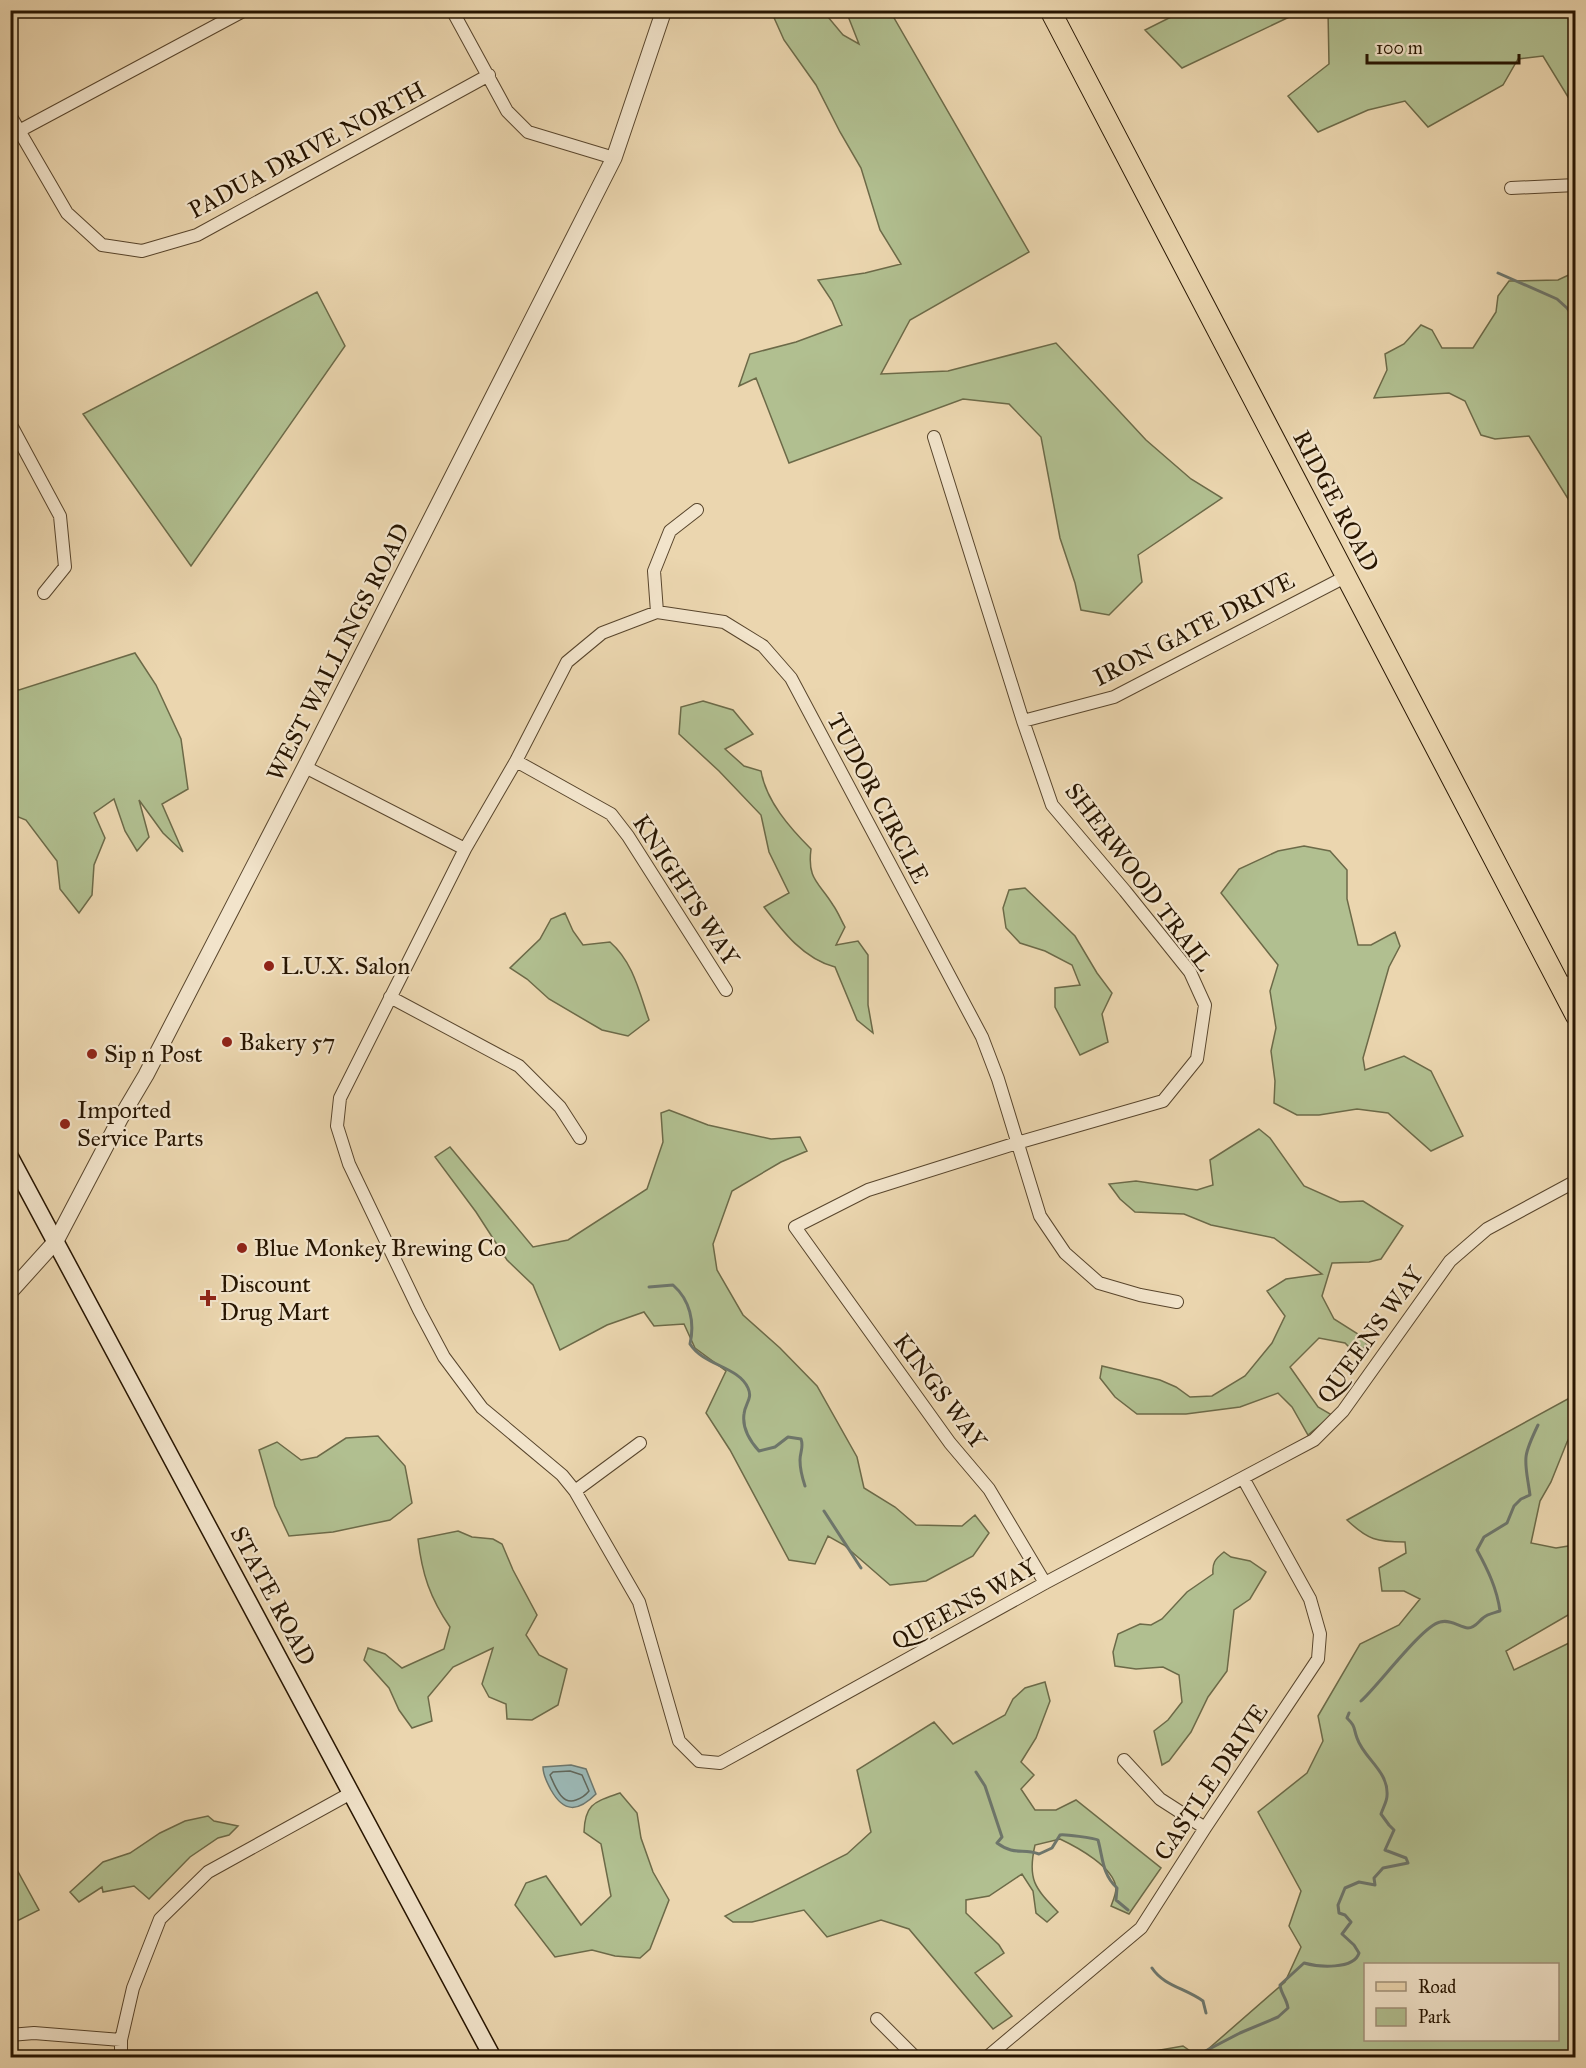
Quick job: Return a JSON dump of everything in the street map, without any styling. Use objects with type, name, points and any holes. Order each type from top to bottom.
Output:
[{"type":"main road","name":"RIDGE ROAD","points":[[1050,10],[1347,576],[1568,983],[1575,1016]]},
{"type":"main road","name":"STATE ROAD","points":[[10,1157],[493,2058]]},
{"type":"street","points":[[10,115],[19,131],[245,10]]},
{"type":"street","points":[[452,10],[507,111],[528,132],[614,158]]},
{"type":"street","name":"WEST WALLINGS ROAD","points":[[10,1292],[56,1241],[120,1119],[146,1075],[305,767],[614,158],[664,10]]},
{"type":"street","name":"PADUA DRIVE NORTH","points":[[19,131],[68,213],[102,245],[142,251],[197,235],[489,75]]},
{"type":"street","points":[[1511,188],[1575,185]]},
{"type":"street","points":[[11,426],[60,516],[65,567],[44,593]]},
{"type":"street","name":"SHERWOOD TRAIL","points":[[795,1227],[868,1190],[1017,1143],[1163,1101],[1197,1059],[1204,1005],[1190,972],[1052,805],[1023,721],[934,437]]},
{"type":"street","points":[[657,612],[654,571],[670,531],[697,510]]},
{"type":"street","name":"IRON GATE DRIVE","points":[[1023,721],[1114,697],[1347,576]]},
{"type":"street","name":"TUDOR CIRCLE","points":[[390,997],[465,849],[516,761],[567,662],[602,633],[657,612],[723,622],[763,646],[791,678],[982,1037],[998,1078],[1040,1216],[1065,1253],[1099,1283],[1140,1296],[1177,1302]]},
{"type":"street","name":"KNIGHTS WAY","points":[[516,761],[611,814],[628,836],[726,990]]},
{"type":"street","points":[[305,767],[465,849]]},
{"type":"street","points":[[390,997],[519,1066],[560,1107],[580,1138]]},
{"type":"street","name":"QUEENS WAY","points":[[390,997],[340,1098],[337,1126],[349,1164],[444,1357],[482,1408],[562,1475],[574,1491],[639,1602],[679,1741],[699,1761],[720,1762],[1045,1583],[1314,1440],[1343,1411],[1450,1261],[1487,1228],[1575,1181]]},
{"type":"street","name":"KINGS WAY","points":[[795,1227],[950,1443],[989,1489],[1045,1583]]},
{"type":"street","points":[[574,1491],[640,1443]]},
{"type":"street","name":"CASTLE DRIVE","points":[[986,2058],[1141,1928],[1318,1659],[1320,1634],[1310,1599],[1243,1478]]},
{"type":"street","points":[[1124,1760],[1160,1798],[1205,1828]]},
{"type":"street","points":[[122,2058],[122,2040],[133,1988],[160,1919],[208,1872],[351,1793]]},
{"type":"street","points":[[877,2019],[916,2058]]},
{"type":"street","points":[[10,2035],[34,2032],[122,2040]]},
{"type":"green space","points":[[771,11],[823,11],[843,35],[859,44],[846,11],[890,11],[1029,252],[910,320],[881,374],[948,371],[1056,343],[1146,440],[1191,479],[1222,498],[1138,555],[1142,582],[1109,615],[1081,610],[1075,583],[1060,538],[1041,437],[1009,404],[963,399],[789,463],[756,378],[739,386],[750,354],[796,342],[842,325],[832,301],[818,280],[865,273],[901,264],[880,230],[861,168],[816,85],[784,40]]},
{"type":"green space","points":[[1183,11],[1302,11],[1182,68],[1145,30]]},
{"type":"green space","points":[[1328,11],[1575,11],[1575,93],[1568,97],[1543,56],[1518,59],[1503,85],[1428,127],[1405,101],[1368,110],[1318,132],[1288,96],[1329,64]]},
{"type":"green space","points":[[1576,272],[1575,510],[1529,436],[1495,439],[1481,435],[1465,401],[1449,393],[1374,398],[1387,370],[1385,354],[1404,344],[1421,325],[1432,330],[1442,348],[1473,348],[1496,312],[1498,296],[1509,281],[1558,280]]},
{"type":"green space","points":[[317,292],[345,346],[191,566],[83,414]]},
{"type":"green space","points":[[135,653],[156,685],[181,739],[188,789],[162,804],[183,852],[163,833],[139,800],[149,837],[137,851],[125,831],[114,799],[94,813],[105,838],[94,865],[92,895],[79,913],[60,889],[57,861],[26,820],[11,814],[11,686],[19,690]]},
{"type":"green space","points":[[703,701],[733,710],[753,734],[725,749],[744,766],[761,771],[773,803],[787,823],[811,849],[811,868],[815,880],[845,927],[836,945],[858,941],[868,955],[868,1005],[873,1033],[857,1020],[835,967],[804,951],[787,935],[764,907],[789,893],[769,852],[761,815],[679,734],[681,707]]},
{"type":"green space","points":[[1304,846],[1330,851],[1347,870],[1347,899],[1358,945],[1371,945],[1395,932],[1400,946],[1389,967],[1363,1058],[1365,1070],[1404,1056],[1431,1071],[1463,1136],[1431,1151],[1388,1113],[1357,1109],[1319,1115],[1297,1115],[1274,1103],[1275,1081],[1271,1051],[1276,1028],[1270,991],[1278,965],[1221,893],[1239,869],[1278,851]]},
{"type":"green space","points":[[1025,888],[1075,936],[1112,993],[1102,1014],[1108,1042],[1080,1055],[1055,1007],[1055,988],[1080,985],[1072,965],[1045,951],[1020,943],[1006,928],[1003,908],[1009,890]]},
{"type":"green space","points":[[565,913],[573,931],[583,945],[610,942],[630,968],[649,1020],[628,1036],[602,1030],[549,999],[527,979],[510,968],[540,939],[551,919]]},
{"type":"green space","points":[[669,1110],[708,1125],[771,1139],[800,1137],[807,1151],[781,1162],[732,1191],[713,1244],[717,1270],[743,1315],[780,1348],[817,1386],[857,1457],[864,1488],[895,1507],[916,1525],[962,1526],[975,1515],[989,1533],[973,1556],[926,1581],[890,1585],[844,1545],[828,1536],[815,1564],[789,1560],[730,1450],[706,1413],[726,1371],[695,1348],[684,1324],[654,1326],[644,1312],[607,1325],[560,1350],[533,1285],[507,1260],[476,1212],[435,1157],[450,1147],[533,1247],[568,1240],[647,1189],[663,1142],[661,1113]]},
{"type":"green space","points":[[1259,1129],[1270,1138],[1304,1186],[1340,1202],[1363,1201],[1403,1226],[1381,1259],[1369,1262],[1332,1263],[1322,1296],[1334,1319],[1358,1334],[1367,1344],[1357,1355],[1345,1343],[1319,1338],[1290,1367],[1318,1407],[1332,1415],[1308,1435],[1292,1407],[1278,1393],[1240,1407],[1186,1414],[1137,1414],[1115,1397],[1100,1378],[1102,1366],[1160,1380],[1190,1397],[1212,1396],[1245,1376],[1272,1343],[1285,1316],[1267,1291],[1286,1279],[1322,1274],[1274,1238],[1211,1225],[1184,1214],[1135,1212],[1120,1199],[1109,1184],[1136,1181],[1197,1190],[1213,1185],[1210,1160]]},
{"type":"green space","points":[[1575,1395],[1575,1428],[1540,1501],[1531,1543],[1556,1548],[1575,1545],[1575,1611],[1506,1651],[1514,1670],[1575,1640],[1576,1940],[1570,1943],[1570,1958],[1576,1961],[1575,2057],[1199,2057],[1285,1982],[1301,1947],[1289,1926],[1301,1891],[1258,1812],[1307,1773],[1323,1741],[1318,1716],[1360,1644],[1399,1625],[1420,1599],[1404,1591],[1382,1591],[1379,1568],[1406,1553],[1405,1542],[1387,1541],[1367,1536],[1347,1520]]},
{"type":"green space","points":[[378,1436],[405,1466],[412,1503],[390,1520],[333,1532],[289,1536],[275,1506],[259,1450],[277,1442],[301,1460],[317,1457],[346,1438]]},
{"type":"green space","points":[[458,1531],[472,1537],[493,1539],[502,1544],[537,1615],[526,1635],[539,1655],[567,1669],[558,1705],[532,1720],[507,1719],[506,1704],[489,1697],[482,1684],[493,1648],[453,1667],[428,1697],[432,1721],[412,1728],[399,1710],[389,1688],[364,1660],[368,1648],[385,1654],[402,1668],[444,1649],[450,1627],[428,1585],[418,1539]]},
{"type":"green space","points":[[1224,1552],[1231,1557],[1250,1561],[1266,1572],[1250,1599],[1234,1610],[1227,1671],[1208,1697],[1191,1732],[1169,1761],[1162,1765],[1154,1731],[1168,1720],[1182,1702],[1179,1675],[1163,1667],[1136,1669],[1115,1666],[1113,1652],[1118,1634],[1140,1624],[1151,1625],[1162,1619],[1187,1592],[1213,1574],[1215,1562]]},
{"type":"green space","points":[[1045,1682],[1050,1701],[1036,1738],[1021,1762],[1034,1775],[1021,1789],[1035,1810],[1056,1810],[1076,1800],[1161,1868],[1129,1914],[1111,1906],[1116,1888],[1114,1880],[1102,1865],[1060,1839],[1035,1845],[1033,1857],[1035,1883],[1058,1912],[1047,1922],[1036,1913],[1033,1891],[1022,1874],[989,1896],[966,1900],[966,1913],[999,1945],[1004,1953],[975,1973],[1012,2016],[993,2029],[909,1929],[881,1920],[827,1937],[804,1910],[752,1922],[733,1922],[725,1916],[847,1854],[871,1832],[857,1770],[934,1722],[953,1744],[1005,1715],[1013,1699],[1025,1688]]},
{"type":"green space","points":[[620,1793],[637,1813],[641,1838],[653,1872],[669,1900],[650,1949],[640,1958],[615,1956],[592,1950],[555,1957],[515,1905],[526,1883],[546,1876],[581,1925],[611,1896],[601,1844],[584,1832],[589,1809],[598,1802]]},
{"type":"green space","points":[[208,1816],[214,1821],[238,1826],[229,1835],[218,1838],[190,1857],[149,1899],[134,1886],[103,1892],[102,1887],[79,1902],[70,1892],[103,1862],[130,1853],[160,1833],[185,1821]]},
{"type":"green space","points":[[10,1857],[39,1910],[11,1924],[10,1924]]},
{"type":"green space","points":[[1183,2046],[1199,2057],[1154,2057],[1155,2051]]},
{"type":"water","points":[[571,1765],[586,1769],[596,1794],[577,1807],[566,1806],[556,1798],[546,1779],[543,1767]]},
{"type":"waterway","points":[[1498,273],[1557,299],[1576,321]]},
{"type":"waterway","points":[[649,1287],[673,1285],[679,1291],[690,1312],[692,1328],[690,1344],[704,1357],[737,1375],[748,1388],[750,1395],[745,1410],[744,1424],[750,1439],[759,1451],[775,1447],[788,1437],[801,1439],[800,1467],[805,1486]]},
{"type":"waterway","points":[[1361,1701],[1432,1626],[1440,1622],[1448,1622],[1470,1628],[1486,1616],[1500,1611],[1492,1580],[1477,1550],[1484,1537],[1507,1523],[1514,1506],[1521,1499],[1530,1495],[1526,1460],[1538,1425]]},
{"type":"waterway","points":[[824,1511],[861,1568]]},
{"type":"waterway","points":[[1192,2058],[1240,2033],[1278,2017],[1288,2008],[1280,1985],[1304,1963],[1335,1966],[1343,1965],[1356,1958],[1359,1953],[1342,1934],[1351,1922],[1345,1915],[1339,1913],[1338,1905],[1345,1888],[1359,1882],[1375,1885],[1374,1878],[1383,1868],[1408,1863],[1406,1858],[1385,1850],[1394,1830],[1381,1814],[1387,1798],[1387,1787],[1380,1772],[1360,1745],[1353,1725],[1347,1718],[1349,1713]]},
{"type":"waterway","points":[[976,1772],[985,1786],[1002,1837],[997,1843],[1014,1851],[1039,1854],[1052,1848],[1060,1835],[1098,1840],[1108,1877],[1117,1888],[1116,1900],[1128,1910]]},
{"type":"waterway","points":[[1152,1968],[1162,1979],[1203,2001],[1206,2013]]},
{"type":"place","name":"L.U.X. Salon","points":[[269,966]]},
{"type":"place","name":"Bakery 57","points":[[227,1042]]},
{"type":"place","name":"Sip n Post","points":[[92,1054]]},
{"type":"place","name":"Imported Service Parts","points":[[65,1124]]},
{"type":"place","name":"Blue Monkey Brewing Co","points":[[242,1248]]},
{"type":"place","name":"Discount Drug Mart","points":[[208,1298]]}]
